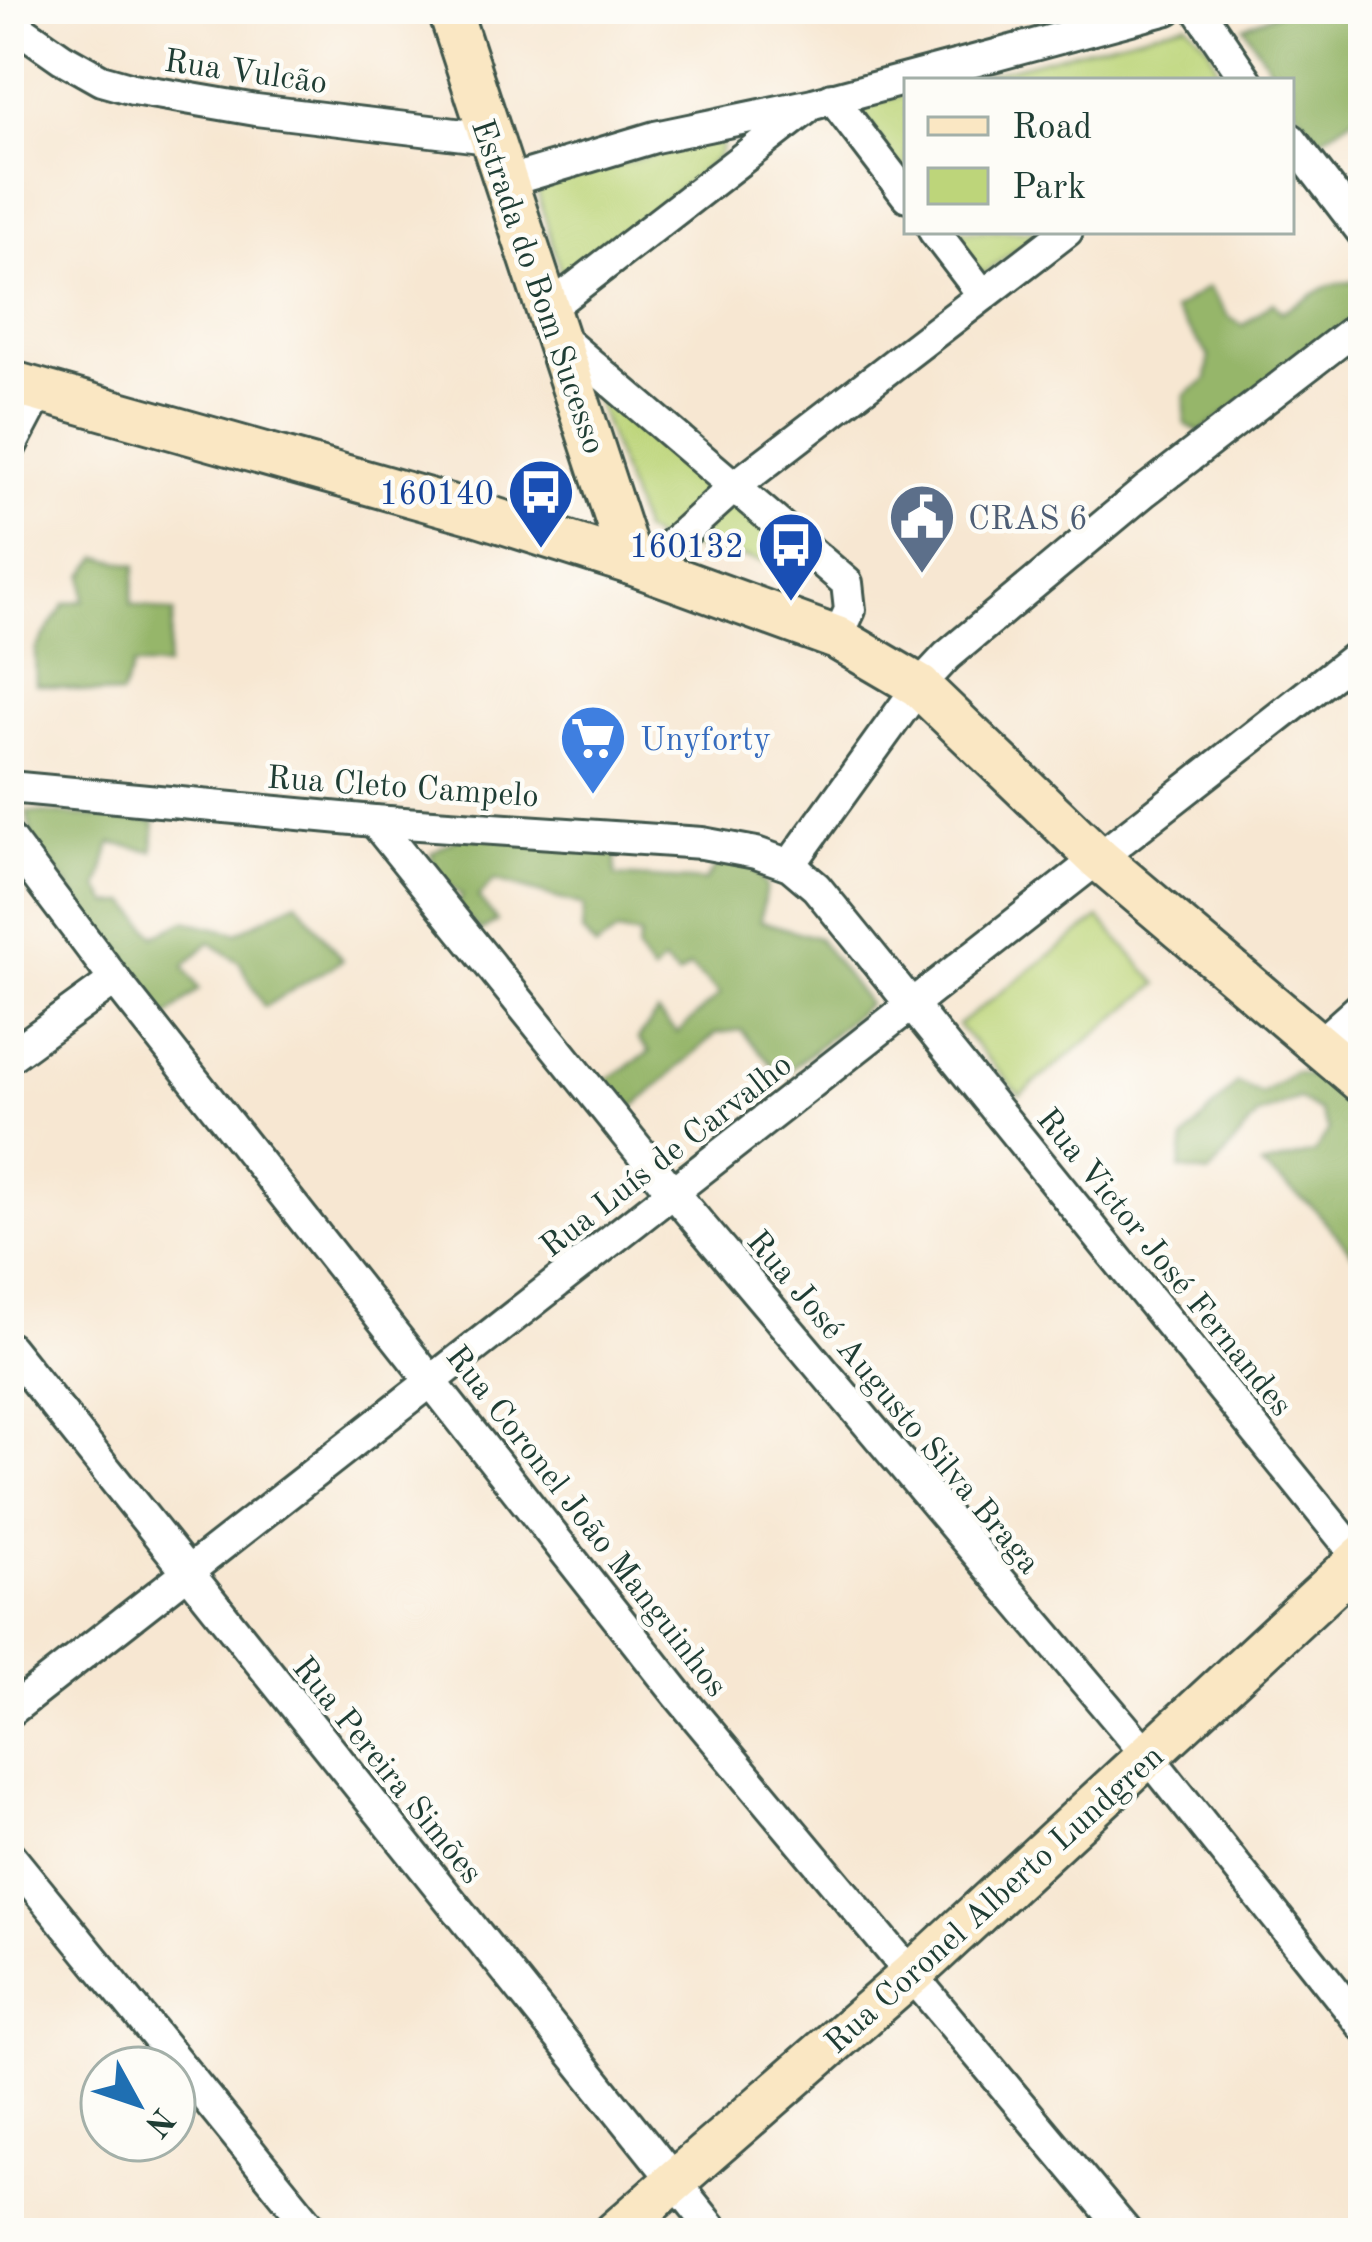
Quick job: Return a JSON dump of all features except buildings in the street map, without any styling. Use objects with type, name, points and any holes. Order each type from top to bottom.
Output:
[{"type":"street","name":"Estrada do Bom Sucesso","points":[[449,9],[489,138],[638,565]]},
{"type":"street","points":[[909,78],[1168,9]]},
{"type":"street","points":[[1198,9],[1245,78]]},
{"type":"street","name":"Rua Vulcão","points":[[25,21],[101,80],[133,89],[256,110],[489,138]]},
{"type":"street","points":[[505,182],[655,137],[904,79]]},
{"type":"street","points":[[823,101],[904,193]]},
{"type":"street","points":[[823,101],[553,322],[734,487],[848,583],[850,610],[837,638]]},
{"type":"street","points":[[1294,143],[1363,233]]},
{"type":"street","points":[[936,234],[983,295]]},
{"type":"street","points":[[638,565],[1063,234]]},
{"type":"street","points":[[911,1008],[815,887],[790,865],[947,656],[1111,520],[1363,323]]},
{"type":"street","points":[[9,450],[25,386],[478,514],[638,565],[837,638],[920,686],[1099,859],[1363,1083]]},
{"type":"street","name":"Rua Luís de Carvalho","points":[[9,1712],[1363,652]]},
{"type":"street","name":"Rua Cleto Campelo","points":[[9,787],[374,821],[702,843],[790,865]]},
{"type":"street","name":"Rua José Augusto Silva Braga","points":[[374,821],[674,1194],[1149,1757],[1363,2026]]},
{"type":"street","name":"Rua Coronel João Manguinhos","points":[[9,838],[115,980],[679,1696],[1127,2233]]},
{"type":"street","points":[[9,1057],[115,980]]},
{"type":"street","points":[[1316,1047],[1363,1005]]},
{"type":"street","name":"Rua Victor José Fernandes","points":[[911,1008],[1362,1559]]},
{"type":"street","name":"Rua Pereira Simões","points":[[9,1348],[716,2233]]},
{"type":"street","name":"Rua Coronel Alberto Lundgren","points":[[615,2233],[912,1974],[1362,1559]]},
{"type":"street","points":[[9,1855],[316,2233]]},
{"type":"green space","points":[[1286,9],[1363,9],[1363,111],[1319,140],[1294,106],[1294,78],[1276,78],[1244,27]]},
{"type":"green space","points":[[1187,23],[1208,45],[1222,78],[972,78]]},
{"type":"green space","points":[[904,95],[904,176],[861,111],[866,105]]},
{"type":"green space","points":[[714,138],[722,147],[718,157],[564,284],[536,187]]},
{"type":"green space","points":[[948,234],[1037,234],[983,274]]},
{"type":"green space","points":[[1363,280],[1363,311],[1200,432],[1185,424],[1185,395],[1207,380],[1209,356],[1174,310],[1208,287],[1229,317],[1243,326],[1273,302],[1281,312],[1330,285]]},
{"type":"green space","points":[[588,376],[806,569],[662,543],[643,532]]},
{"type":"green space","points":[[99,557],[136,565],[131,604],[174,613],[166,667],[133,666],[121,696],[36,684],[35,650],[65,604],[84,600],[84,575]]},
{"type":"green space","points":[[27,812],[155,821],[153,851],[111,843],[99,888],[109,904],[128,903],[155,936],[185,921],[237,933],[297,901],[342,960],[264,1007],[240,963],[210,942],[184,966],[199,989],[166,1018],[32,839]]},
{"type":"green space","points":[[474,828],[616,846],[615,876],[705,881],[731,848],[766,886],[760,921],[818,938],[868,1004],[782,1077],[741,1030],[717,1033],[632,1109],[603,1082],[650,1052],[638,1039],[657,1013],[677,1033],[720,994],[690,967],[678,976],[663,962],[652,973],[637,951],[640,936],[617,932],[596,948],[582,932],[584,906],[494,880],[478,897],[497,921],[481,931],[457,908],[462,896],[436,873],[431,853]]},
{"type":"green space","points":[[1099,918],[1158,984],[1020,1095],[958,1025]]},
{"type":"green space","points":[[1295,1072],[1320,1078],[1363,1108],[1363,1258],[1359,1261],[1315,1209],[1261,1166],[1314,1153],[1329,1130],[1320,1112],[1299,1099],[1258,1115],[1209,1174],[1180,1169],[1184,1140],[1237,1083],[1262,1094]]},
{"type":"place","name":"160140","points":[[541,551]]},
{"type":"place","name":"CRAS 6","points":[[922,576]]},
{"type":"place","name":"160132","points":[[791,604]]},
{"type":"place","name":"Unyforty","points":[[593,797]]}]
